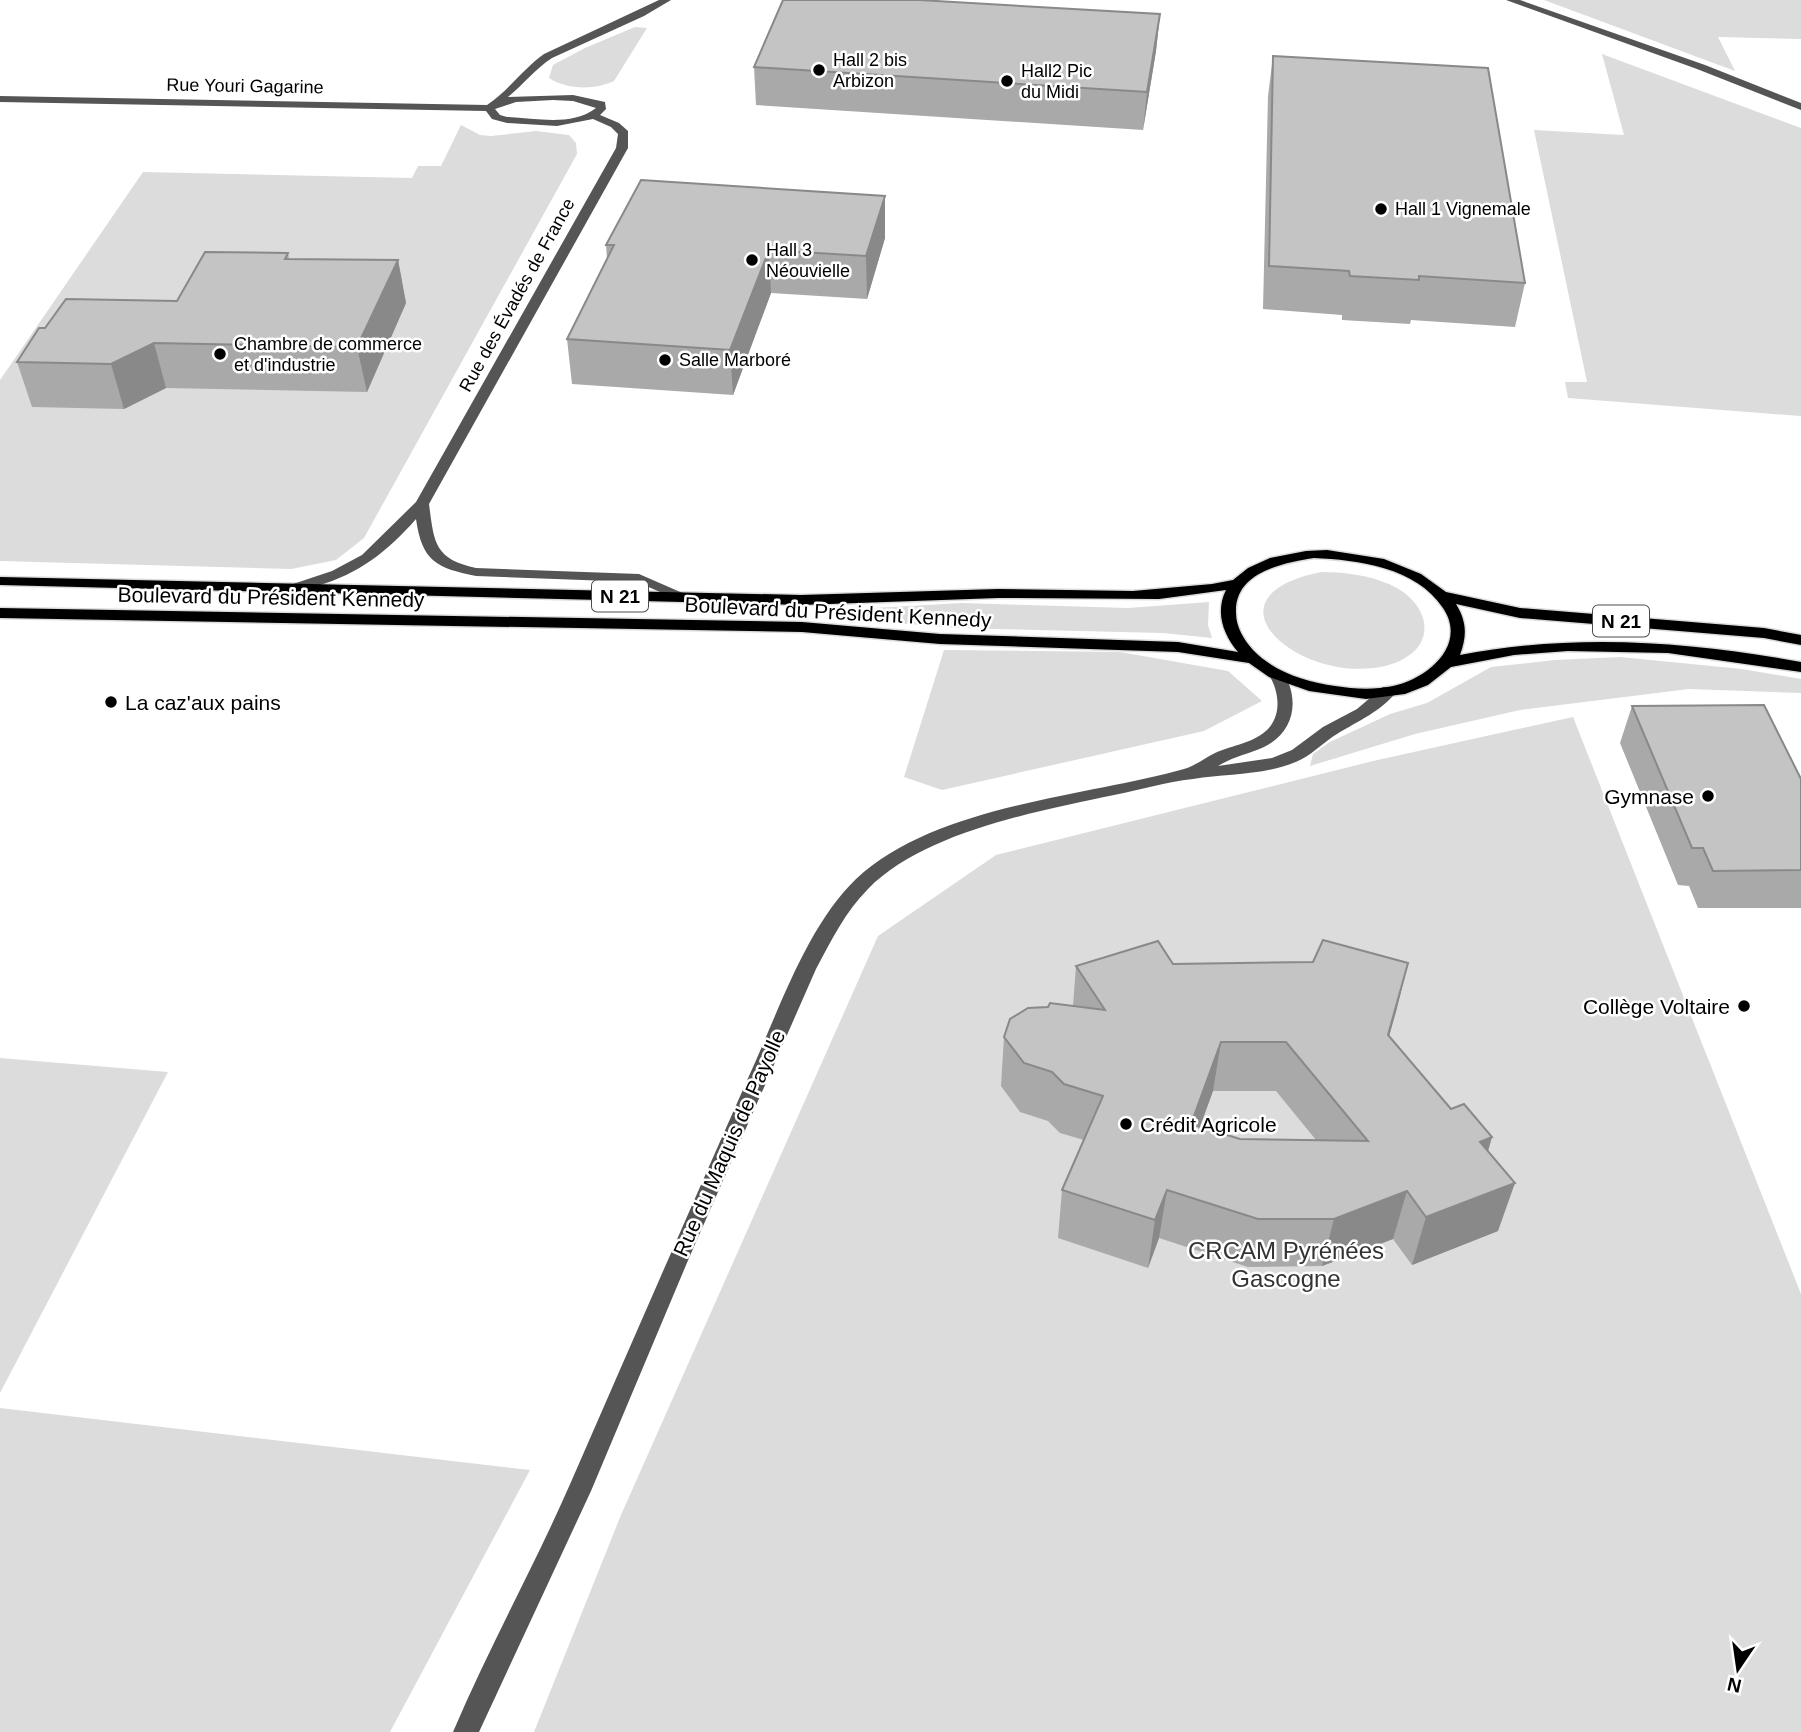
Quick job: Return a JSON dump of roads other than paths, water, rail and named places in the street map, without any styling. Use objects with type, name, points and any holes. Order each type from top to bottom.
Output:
[{"type":"main road","points":[[1314,554],[1350,555],[1385,563],[1407,572],[1442,596],[1457,618],[1460,640],[1450,662],[1429,679],[1389,691],[1358,693],[1323,690],[1277,675],[1253,659],[1229,628],[1227,607],[1238,583],[1253,571],[1281,560],[1314,554]]},
{"type":"main road","name":"Boulevard du Président Kennedy","points":[[0,582],[802,600],[921,594],[1163,596],[1206,592],[1238,583]]},
{"type":"main road","name":"N 21","points":[[1442,596],[1520,612],[1764,634],[1801,640]]},
{"type":"main road","name":"Boulevard du Président Kennedy","points":[[0,612],[802,627],[940,639],[1178,647],[1253,659]]},
{"type":"main road","name":"N 21","points":[[1450,662],[1534,648],[1617,645],[1770,661],[1801,667]]},
{"type":"street","points":[[641,14],[649,0]]},
{"type":"street","points":[[492,106],[548,55],[641,14],[666,0]]},
{"type":"street","points":[[1511,0],[1701,67],[1801,107]]},
{"type":"street","points":[[530,74],[539,85],[563,97]]},
{"type":"street","points":[[563,97],[601,104],[601,109],[594,116],[579,122],[507,120],[496,117],[492,106],[510,99],[563,97]]},
{"type":"street","name":"Rue Youri Gagarine","points":[[0,99],[492,106]]},
{"type":"street","name":"Rue des Évadés de France","points":[[295,588],[332,578],[366,562],[422,504],[622,148],[624,133],[615,125],[594,116]]},
{"type":"street","points":[[422,504],[427,544],[441,561],[455,569],[639,578],[686,598]]},
{"type":"street","name":"Rue du Maquis de Payolle","points":[[1194,773],[1222,756],[1252,746],[1273,734],[1283,717],[1287,698],[1286,687],[1277,675]]},
{"type":"street","name":"Rue du Maquis de Payolle","points":[[466,1732],[579,1491],[678,1258],[807,969],[831,923],[862,884],[897,858],[955,830],[1053,802],[1194,773],[1234,771],[1275,763],[1298,754],[1329,731],[1363,713],[1389,691]]},
{"type":"place","name":"Hall 2 bis Arbizon","points":[[819,70]]},
{"type":"place","name":"Hall2 Pic du Midi","points":[[1007,81]]},
{"type":"place","name":"Hall 1 Vignemale","points":[[1381,209]]},
{"type":"place","name":"Hall 3 Néouvielle","points":[[752,260]]},
{"type":"place","name":"Chambre de commerce et d'industrie","points":[[220,354]]},
{"type":"place","name":"Salle Marboré","points":[[665,360]]},
{"type":"place","name":"La caz'aux pains","points":[[111,702]]},
{"type":"place","name":"Gymnase","points":[[1708,796]]},
{"type":"place","name":"Collège Voltaire","points":[[1744,1006]]},
{"type":"place","name":"Crédit Agricole","points":[[1126,1124]]},
{"type":"park label","name":"CRCAM Pyrénées Gascogne","points":[[1286,1264]]}]
